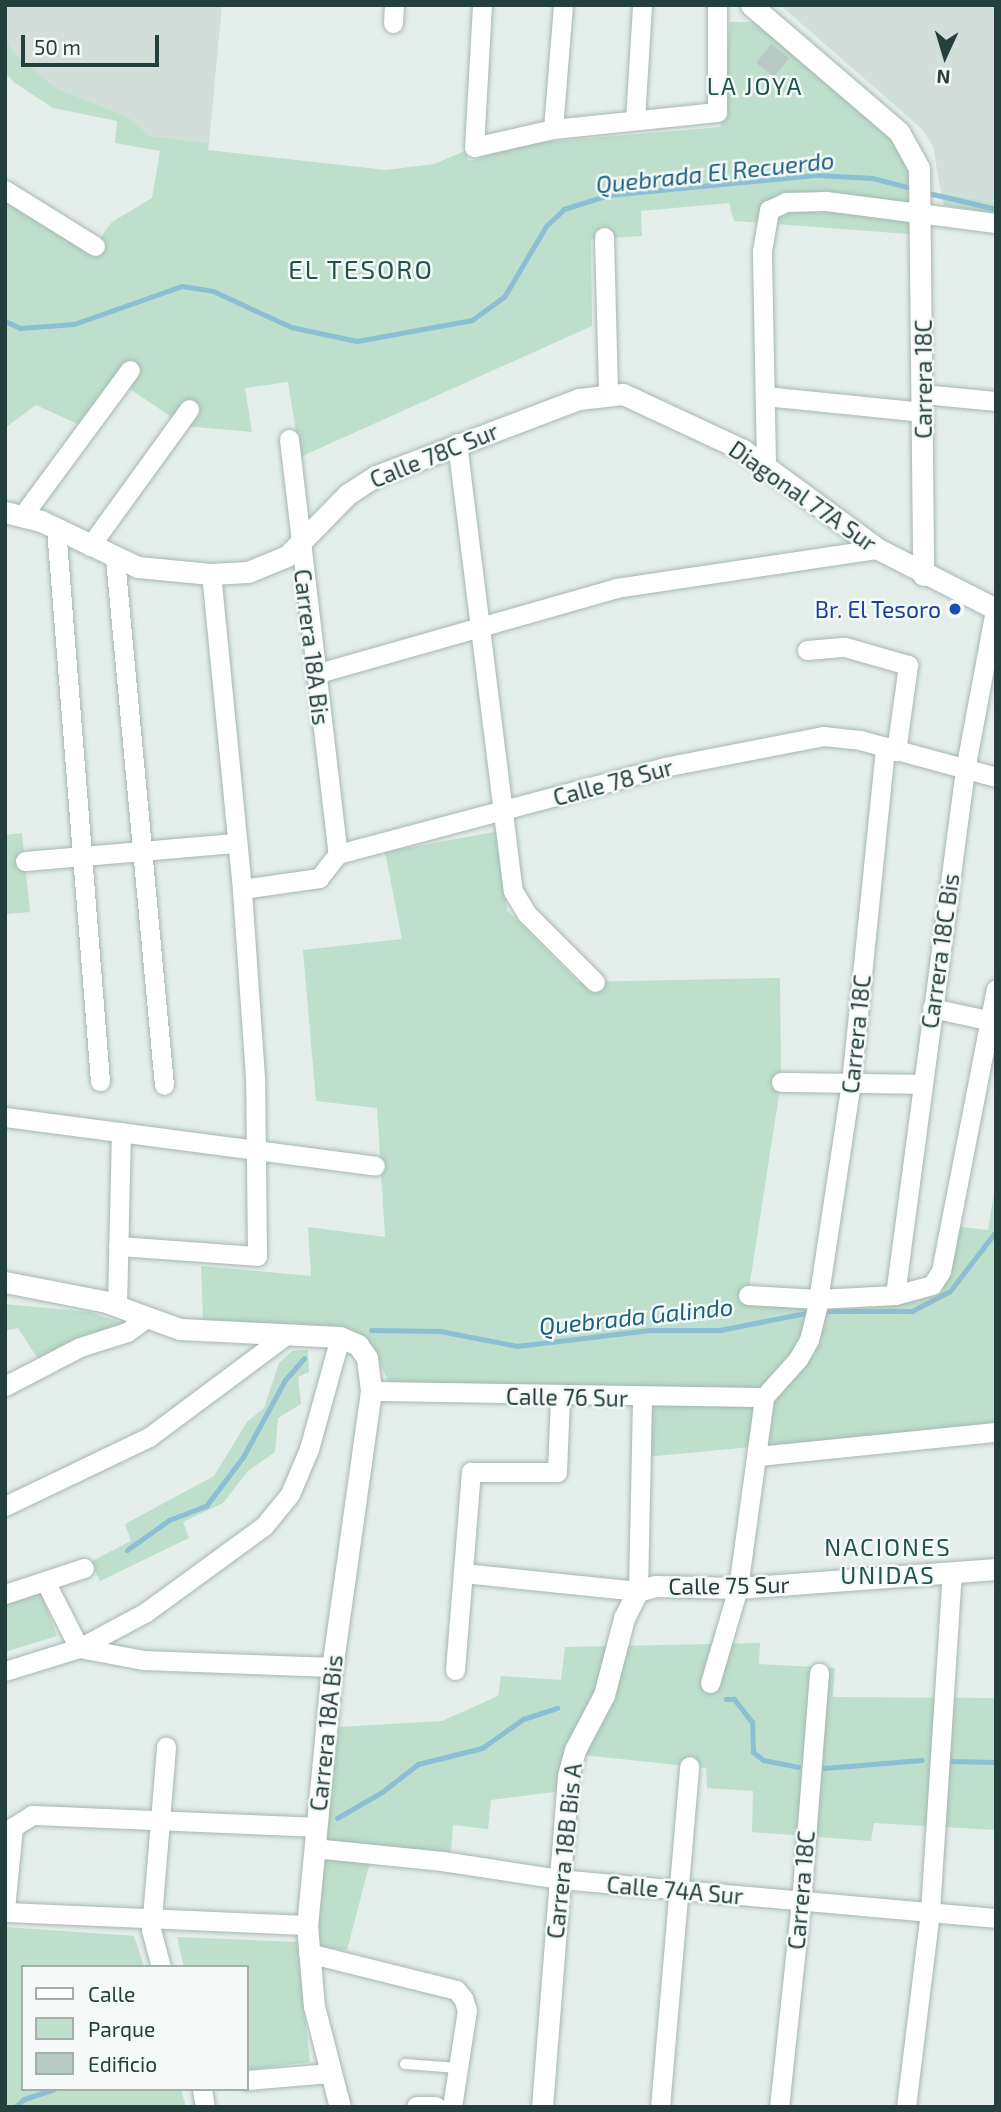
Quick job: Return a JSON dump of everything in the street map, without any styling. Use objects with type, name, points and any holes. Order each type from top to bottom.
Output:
[{"type":"street","points":[[482,5],[474,147],[553,129],[717,112],[717,5]]},
{"type":"street","points":[[553,129],[563,5]]},
{"type":"street","points":[[635,120],[642,5]]},
{"type":"street","name":"Carrera 18C","points":[[751,5],[900,132],[915,154],[922,198],[923,575]]},
{"type":"street","points":[[5,190],[94,246]]},
{"type":"street","points":[[766,464],[762,251],[769,211],[786,202],[922,198],[996,223]]},
{"type":"street","points":[[604,237],[608,393]]},
{"type":"street","points":[[14,513],[131,370]]},
{"type":"street","name":"Calle 78C Sur","points":[[14,513],[56,528],[115,559],[154,569],[211,575],[262,568],[299,545],[362,485],[457,443],[608,393]]},
{"type":"street","name":"Diagonal 77A Sur","points":[[608,393],[640,400],[766,464],[878,549],[923,575],[995,609]]},
{"type":"street","points":[[765,396],[923,403],[996,401]]},
{"type":"street","points":[[90,546],[189,409]]},
{"type":"street","name":"Carrera 18A Bis","points":[[289,439],[299,545],[338,855]]},
{"type":"street","points":[[457,443],[503,812],[519,903],[595,982]]},
{"type":"street","points":[[56,528],[100,1081]]},
{"type":"street","points":[[315,674],[616,588],[878,549]]},
{"type":"street","points":[[115,559],[164,1085]]},
{"type":"street","points":[[118,1246],[257,1256],[256,1150],[242,889],[211,575]]},
{"type":"street","name":"Carrera 18C Bis","points":[[895,1295],[921,1084],[965,770],[995,609]]},
{"type":"street","name":"Carrera 18C","points":[[764,1397],[798,1359],[816,1308],[852,1083],[891,749],[908,665],[845,647],[807,650]]},
{"type":"street","name":"Calle 78 Sur","points":[[242,889],[319,878],[338,855],[664,767],[822,736],[891,749],[996,777]]},
{"type":"street","points":[[25,861],[237,843]]},
{"type":"street","points":[[748,1295],[816,1308],[895,1295],[932,1284],[941,1271],[992,1022],[996,989]]},
{"type":"street","points":[[932,1008],[992,1022]]},
{"type":"street","points":[[781,1082],[921,1084]]},
{"type":"street","points":[[5,1117],[375,1166]]},
{"type":"street","points":[[117,1306],[121,1132]]},
{"type":"street","points":[[5,1282],[117,1306],[145,1319],[180,1329],[340,1338],[309,1449],[290,1494],[264,1525],[146,1612],[79,1648],[28,1661],[5,1671]]},
{"type":"street","points":[[5,1386],[80,1347],[127,1332],[145,1319]]},
{"type":"street","points":[[5,1506],[149,1437],[286,1335]]},
{"type":"street","name":"Carrera 18A Bis","points":[[340,1338],[358,1346],[368,1358],[371,1391],[332,1667],[307,1925],[308,1952],[330,2073],[341,2107]]},
{"type":"street","name":"Calle 76 Sur","points":[[371,1391],[642,1399],[764,1397]]},
{"type":"street","points":[[456,1670],[471,1472],[557,1472],[560,1397]]},
{"type":"street","points":[[710,1683],[738,1588],[758,1457],[764,1397]]},
{"type":"street","name":"Carrera 18B Bis A","points":[[542,2107],[570,1764],[604,1695],[624,1618],[638,1591],[642,1399]]},
{"type":"street","points":[[758,1457],[996,1432]]},
{"type":"street","points":[[5,1594],[83,1568]]},
{"type":"street","name":"Calle 75 Sur","points":[[463,1573],[638,1591],[655,1586],[738,1588],[996,1569]]},
{"type":"street","points":[[906,2107],[930,1911],[952,1573]]},
{"type":"street","points":[[46,1581],[79,1648]]},
{"type":"street","points":[[79,1648],[143,1660],[332,1667]]},
{"type":"street","name":"Carrera 18C","points":[[779,2107],[801,1902],[819,1673]]},
{"type":"street","points":[[161,1965],[151,1918],[166,1747]]},
{"type":"street","points":[[660,2107],[689,1766]]},
{"type":"street","points":[[307,1925],[5,1911],[13,1827],[20,1818],[161,1819],[316,1827]]},
{"type":"street","name":"Calle 74A Sur","points":[[314,1849],[442,1861],[559,1879],[996,1918]]},
{"type":"street","points":[[308,1952],[456,1990],[463,1998],[467,2010],[452,2107]]},
{"type":"street","points":[[248,2080],[330,2073]]},
{"type":"street","points":[[417,2107],[435,2107]]},
{"type":"lane","points":[[405,2064],[458,2068]]},
{"type":"shaded area","points":[[5,5],[222,5],[209,143],[150,136],[128,117],[56,88],[14,53],[5,39]]},
{"type":"shaded area","points":[[780,5],[996,5],[996,203],[941,193],[933,146],[922,129]]},
{"type":"green space","points":[[730,22],[755,22],[889,138],[904,160],[908,175],[909,234],[734,221],[729,203],[641,211],[642,236],[591,239],[592,326],[300,457],[288,382],[245,388],[252,432],[185,426],[115,379],[82,426],[36,405],[5,428],[5,201],[91,250],[112,222],[152,198],[160,151],[115,143],[117,121],[53,108],[15,83],[5,73],[5,39],[14,53],[56,88],[128,117],[150,136],[209,143],[208,150],[386,170],[434,164],[465,151],[469,161],[534,143],[721,127]]},
{"type":"green space","points":[[941,193],[996,203],[996,214],[944,205]]},
{"type":"green space","points":[[499,831],[507,910],[578,982],[780,978],[781,1082],[748,1295],[828,1303],[947,1275],[960,1227],[988,1230],[996,1181],[996,1424],[645,1457],[646,1394],[389,1383],[376,1354],[203,1321],[201,1266],[311,1276],[308,1227],[385,1237],[377,1108],[316,1101],[303,950],[402,939],[385,852]]},
{"type":"green space","points":[[22,833],[30,912],[5,914],[5,835]]},
{"type":"green space","points":[[5,1304],[90,1312],[124,1324],[40,1362],[18,1328],[5,1331]]},
{"type":"green space","points":[[308,1350],[309,1372],[298,1377],[301,1404],[278,1418],[275,1452],[248,1471],[223,1503],[183,1522],[189,1538],[100,1581],[90,1562],[131,1541],[125,1524],[214,1476],[247,1422],[264,1408],[279,1363],[292,1351]]},
{"type":"green space","points":[[39,1589],[57,1636],[5,1652],[5,1599]]},
{"type":"green space","points":[[760,1643],[759,1664],[835,1668],[833,1697],[996,1698],[996,1830],[874,1823],[871,1841],[752,1832],[753,1791],[707,1788],[706,1768],[583,1755],[578,1789],[491,1800],[488,1829],[453,1825],[451,1852],[374,1847],[347,1950],[318,1947],[321,1842],[339,1727],[442,1721],[498,1696],[501,1676],[561,1680],[565,1647]]},
{"type":"green space","points":[[5,1927],[134,1936],[143,1965],[21,1965],[21,2091],[182,2091],[186,2107],[5,2107]]},
{"type":"green space","points":[[177,1937],[297,1942],[310,2062],[248,2070],[248,1965],[184,1965]]},
{"type":"building","points":[[771,44],[789,58],[774,77],[756,63]]},
{"type":"waterway","name":"Quebrada El Recuerdo","points":[[5,321],[20,328],[74,324],[182,286],[213,291],[291,327],[357,341],[472,320],[504,297],[546,226],[564,209],[608,195],[817,175],[872,178],[915,189]]},
{"type":"waterway","name":"Quebrada El Recuerdo","points":[[924,192],[996,209]]},
{"type":"waterway","name":"Quebrada Galindo","points":[[821,1311],[912,1311],[950,1291],[996,1231]]},
{"type":"waterway","name":"Quebrada Galindo","points":[[371,1330],[440,1331],[517,1346],[650,1330],[720,1330],[811,1312]]},
{"type":"waterway","name":"Quebrada Galindo","points":[[127,1550],[169,1520],[206,1506],[243,1457],[285,1380],[304,1358]]},
{"type":"waterway","points":[[726,1699],[734,1699],[752,1722],[753,1752],[763,1760],[798,1767]]},
{"type":"waterway","points":[[337,1818],[382,1792],[418,1764],[482,1748],[523,1719],[557,1708]]},
{"type":"waterway","points":[[824,1768],[922,1760]]},
{"type":"waterway","points":[[947,1761],[996,1762]]},
{"type":"waterway","points":[[15,2107],[24,2099],[48,2091]]},
{"type":"place","name":"Br. El Tesoro","points":[[955,609]]},
{"type":"district","name":"LA JOYA","points":[[755,86]]},
{"type":"district","name":"EL TESORO","points":[[361,269]]},
{"type":"district","name":"NACIONES UNIDAS","points":[[888,1561]]}]
